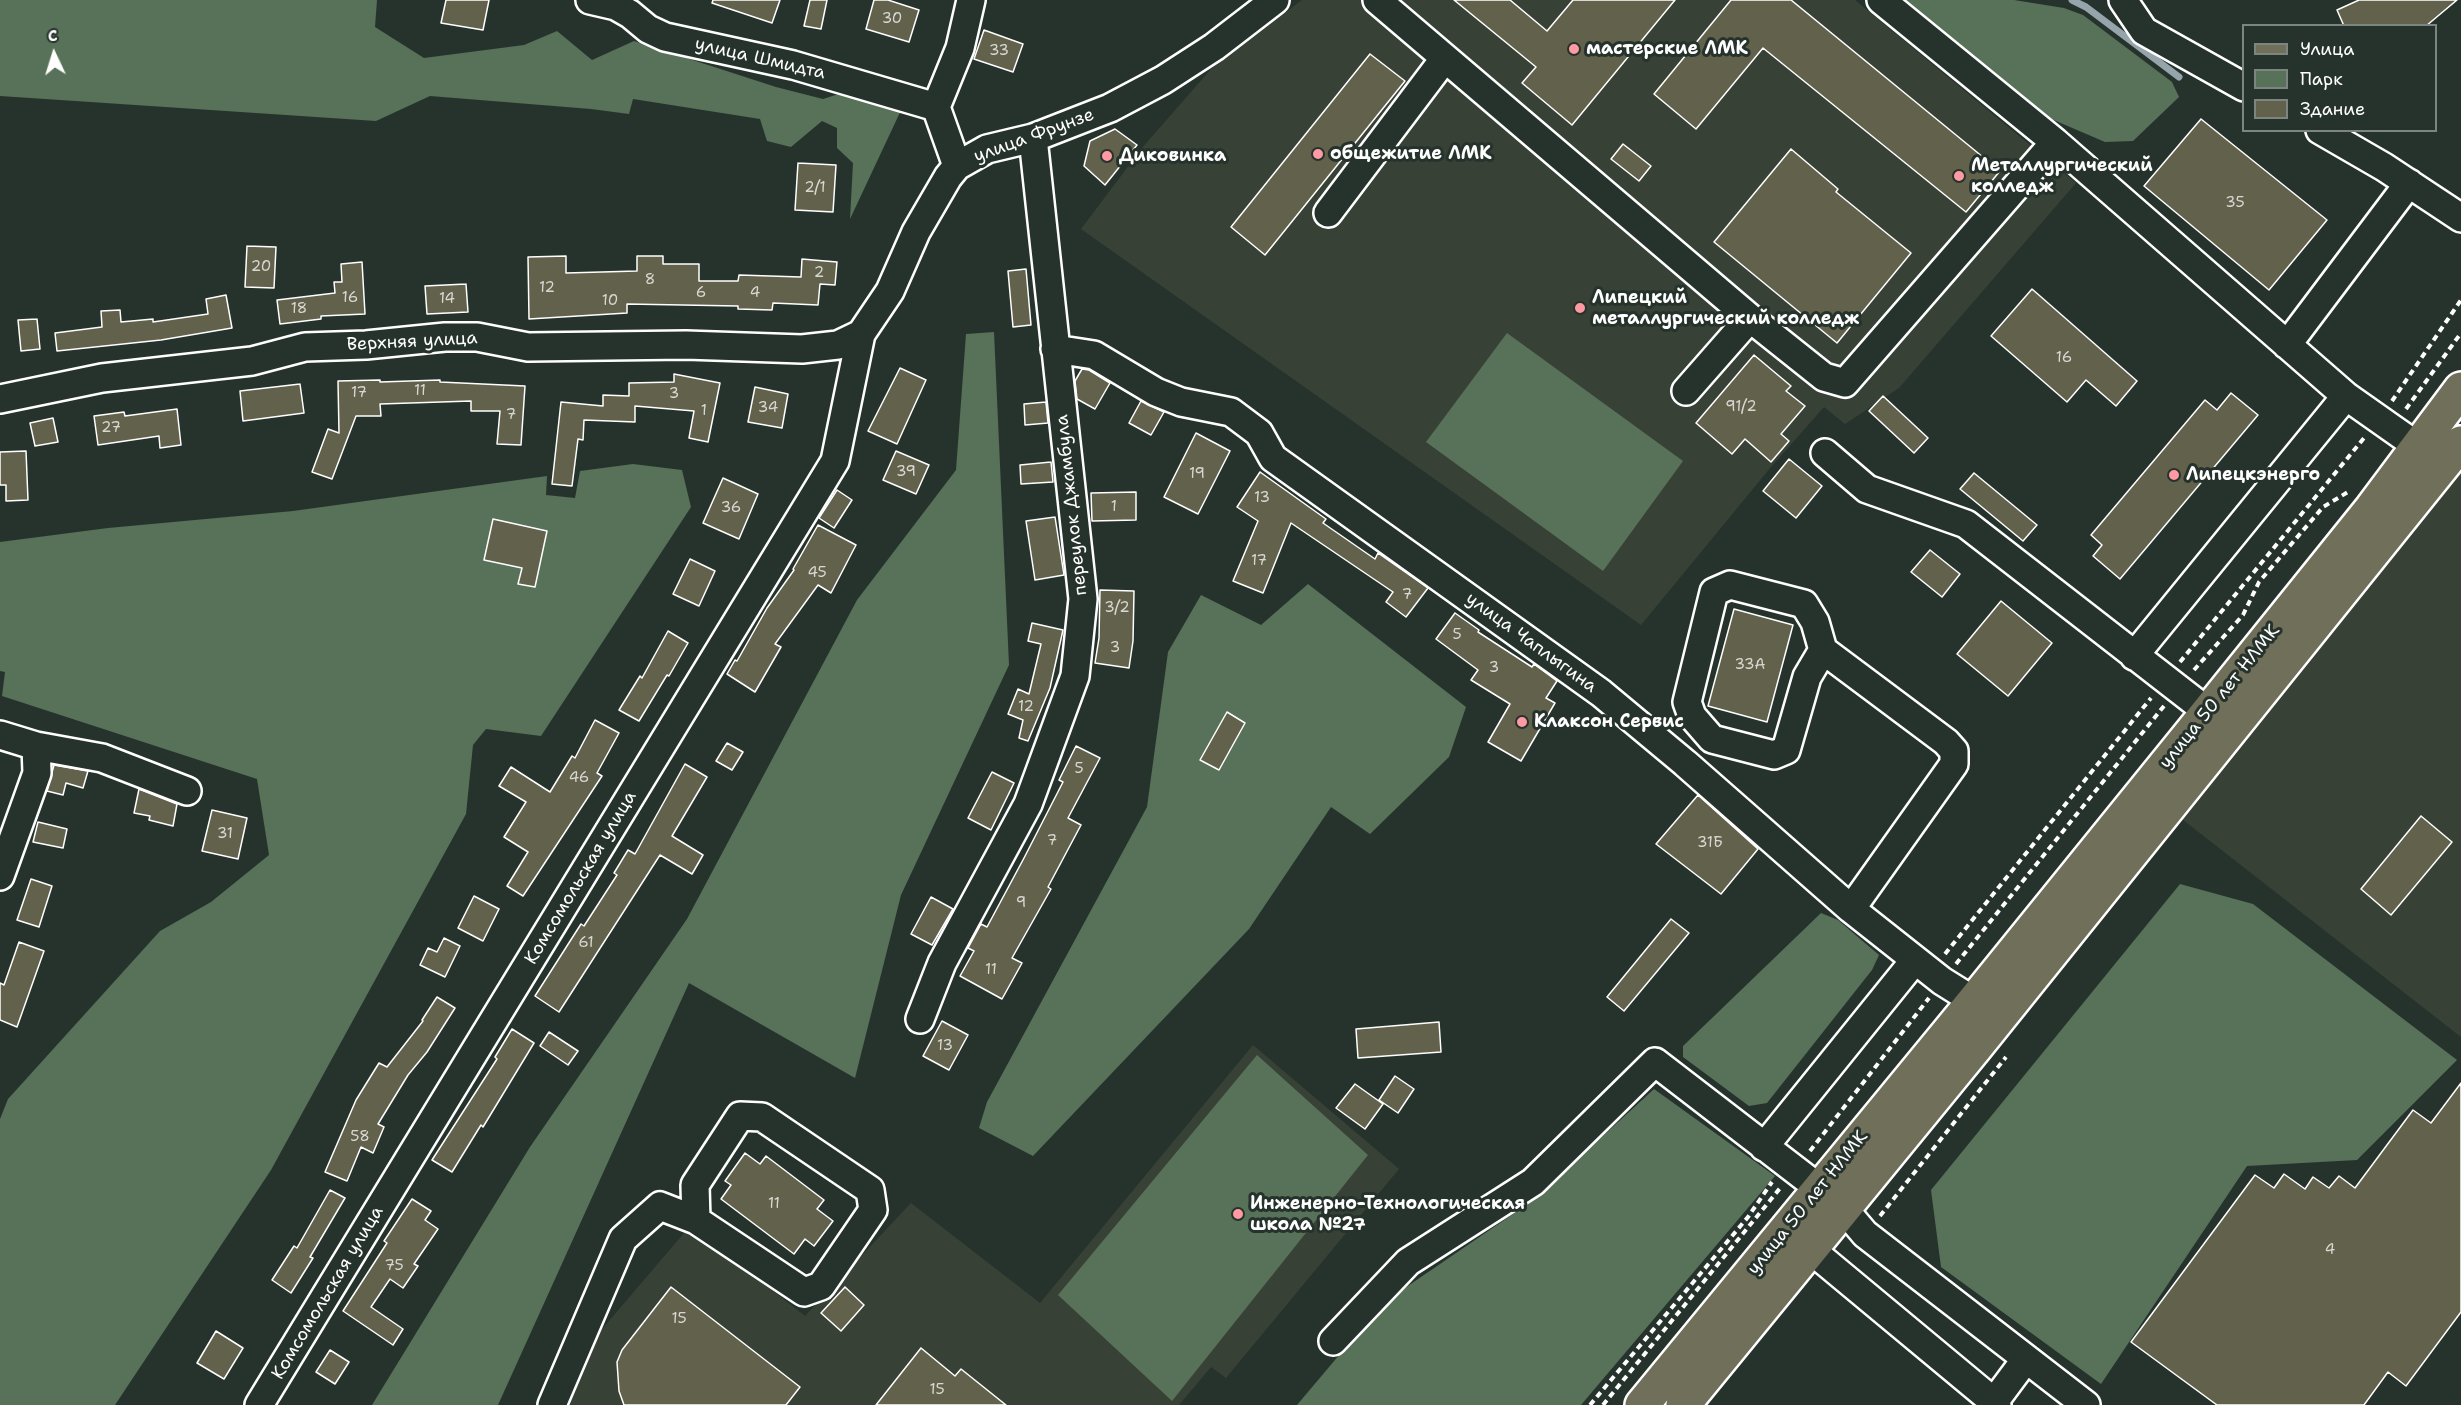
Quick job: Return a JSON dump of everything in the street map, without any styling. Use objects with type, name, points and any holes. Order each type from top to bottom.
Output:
[{"type":"main road","name":"улица 50 лет НЛМК","points":[[1642,1405],[1801,1175],[1974,1001],[2372,508],[2388,433],[2461,389]]},
{"type":"main road","name":"улица 50 лет НЛМК","points":[[1801,1175],[1975,1048],[2461,443]]},
{"type":"main road","name":"улица 50 лет НЛМК","points":[[1974,1001],[1985,1010],[1986,1022],[1975,1048]]},
{"type":"main road","name":"улица 50 лет НЛМК","points":[[1683,1405],[1809,1249],[1801,1175]]},
{"type":"street","name":"улица Шмидта","points":[[590,0],[616,6],[648,29],[665,37],[793,65],[936,106]]},
{"type":"street","points":[[957,166],[936,106],[960,48],[971,0]]},
{"type":"street","name":"улица Фрунзе","points":[[861,334],[890,291],[916,232],[939,189],[957,166],[987,149],[1033,138],[1110,108],[1163,80],[1214,47],[1275,0]]},
{"type":"street","points":[[1377,0],[1750,318],[1824,377],[1845,383],[2055,142]]},
{"type":"street","points":[[1881,0],[2055,142],[2287,345],[2340,403],[2388,433]]},
{"type":"street","points":[[2123,0],[2144,30],[2242,86]]},
{"type":"street","points":[[1328,213],[1445,58]]},
{"type":"street","points":[[2323,132],[2409,183],[2461,218]]},
{"type":"street","name":"переулок Джамбула","points":[[920,1019],[942,963],[1028,804],[1075,675],[1083,599],[1033,138]]},
{"type":"street","points":[[2287,345],[2409,183]]},
{"type":"street","points":[[1686,391],[1750,318]]},
{"type":"street","name":"Верхняя улица","points":[[0,399],[102,378],[252,361],[305,347],[366,345],[445,337],[477,337],[528,347],[686,345],[802,349],[838,345],[861,334]]},
{"type":"street","name":"Комсомольская улица","points":[[259,1405],[835,461],[861,334]]},
{"type":"street","name":"улица Чаплыгина","points":[[1055,349],[1094,354],[1156,392],[1181,402],[1232,412],[1258,433],[1273,458],[1601,693],[1694,770],[1851,909],[1929,971],[1974,1001]]},
{"type":"street","points":[[2134,656],[2340,403]]},
{"type":"street","points":[[1825,453],[1867,489],[1966,524],[2208,712]]},
{"type":"street","points":[[1823,650],[1807,677],[1786,750],[1774,755],[1712,739],[1692,716],[1687,702],[1714,592],[1730,585],[1804,604],[1815,622],[1823,650],[1946,742],[1954,751],[1954,764],[1851,909]]},
{"type":"street","points":[[0,735],[36,746],[102,758],[187,791]]},
{"type":"street","points":[[0,876],[37,773],[36,746]]},
{"type":"street","points":[[1801,1175],[1929,971]]},
{"type":"street","points":[[1333,1341],[1408,1262],[1533,1182],[1655,1062],[1801,1175],[1865,1234],[2086,1405]]},
{"type":"street","points":[[552,1405],[623,1239],[660,1206],[696,1220],[804,1292],[821,1286],[873,1210],[870,1190],[762,1117],[740,1116],[695,1185],[696,1220]]},
{"type":"street","points":[[1809,1249],[1994,1404],[2026,1359]]},
{"type":"path","points":[[2388,433],[2461,300]]},
{"type":"path","points":[[1603,1405],[1801,1175],[1929,971],[2171,684],[2388,433],[2461,333]]},
{"type":"path","points":[[2340,403],[2388,433]]},
{"type":"path","points":[[1929,971],[2171,684],[2242,615],[2259,582],[2309,524],[2324,507],[2346,494],[2353,486]]},
{"type":"path","points":[[1590,1405],[1748,1217],[1801,1175]]},
{"type":"shaded area","name":"Липецкий металлургический колледж","points":[[1302,0],[1855,0],[2076,183],[1899,388],[1845,424],[1824,407],[1771,467],[1641,625],[1081,229],[1142,148],[1211,69]]},
{"type":"shaded area","points":[[2461,463],[2461,1037],[2178,816]]},
{"type":"shaded area","name":"Инженерно-Технологическая школа №27","points":[[1253,1045],[1399,1169],[1226,1378],[1211,1367],[1179,1405],[569,1405],[597,1335],[690,1226],[805,1316],[911,1203],[1040,1303]]},
{"type":"green space","points":[[0,0],[377,0],[375,27],[424,58],[524,45],[557,31],[592,60],[634,41],[776,87],[823,99],[848,91],[903,106],[850,219],[853,163],[837,148],[837,128],[822,121],[791,147],[767,141],[760,119],[633,99],[629,114],[430,96],[376,121],[0,96]]},
{"type":"green space","points":[[1893,0],[2014,0],[2064,8],[2083,15],[2172,82],[2179,97],[2133,141],[2105,142],[2049,118],[2016,100]]},
{"type":"green space","points":[[994,332],[1009,665],[901,895],[855,1078],[689,983],[498,1405],[372,1405],[530,1147],[687,919],[857,600],[956,470],[966,334]]},
{"type":"green space","points":[[1507,333],[1683,461],[1603,571],[1426,442]]},
{"type":"green space","points":[[633,464],[682,470],[691,507],[541,736],[486,729],[473,745],[466,814],[271,1170],[115,1405],[0,1405],[0,1119],[8,1099],[160,931],[211,902],[269,855],[257,779],[2,696],[5,672],[0,671],[0,542],[108,528],[293,511],[547,476],[546,495],[575,498],[580,471]]},
{"type":"green space","points":[[1308,584],[1466,707],[1449,757],[1370,834],[1331,807],[1249,929],[1033,1156],[979,1128],[987,1102],[1147,807],[1168,652],[1201,595],[1261,625]]},
{"type":"green space","points":[[2180,884],[2253,904],[2457,1060],[2357,1160],[2247,1166],[2101,1384],[1941,1267],[1931,1190]]},
{"type":"green space","points":[[1821,913],[1838,920],[1879,955],[1872,970],[1767,1103],[1749,1106],[1683,1057],[1683,1046]]},
{"type":"green space","points":[[1257,1055],[1368,1155],[1172,1401],[1058,1295]]},
{"type":"green space","points":[[1654,1089],[1775,1176],[1581,1405],[1297,1405],[1383,1303],[1532,1201]]},
{"type":"building","points":[[446,0],[489,0],[483,30],[441,23]]},
{"type":"building","points":[[713,0],[780,0],[772,23],[712,3]]},
{"type":"building","points":[[810,0],[827,0],[821,29],[804,26]]},
{"type":"building","points":[[874,0],[888,0],[919,10],[909,42],[866,29]]},
{"type":"building","name":"мастерские ЛМК","points":[[1454,0],[1510,0],[1547,31],[1573,0],[1675,0],[1572,125],[1522,83],[1536,67]]},
{"type":"building","points":[[1731,0],[1791,0],[2000,171],[1966,212],[1763,48],[1696,129],[1654,94]]},
{"type":"building","points":[[2359,0],[2457,0],[2428,24],[2343,24],[2337,10]]},
{"type":"building","points":[[984,30],[1023,44],[1013,72],[974,59]]},
{"type":"building","name":"общежитие ЛМК","points":[[1370,54],[1405,81],[1265,255],[1231,227]]},
{"type":"building","points":[[2201,119],[2327,220],[2269,290],[2144,186]]},
{"type":"building","name":"Диковинка","points":[[1115,129],[1137,145],[1105,185],[1084,166],[1090,141]]},
{"type":"building","points":[[1623,144],[1651,166],[1639,181],[1611,159]]},
{"type":"building","points":[[1791,149],[1838,189],[1836,192],[1911,253],[1837,343],[1714,242]]},
{"type":"building","points":[[798,163],[836,165],[833,212],[795,210]]},
{"type":"building","points":[[247,246],[276,247],[274,288],[245,287]]},
{"type":"building","points":[[566,256],[566,273],[637,271],[637,256],[663,256],[663,264],[699,264],[699,281],[738,281],[739,275],[801,277],[802,259],[837,262],[835,285],[820,284],[818,305],[773,303],[772,310],[738,309],[738,306],[627,304],[627,313],[529,319],[528,257]]},
{"type":"building","points":[[362,262],[365,314],[321,316],[321,319],[280,324],[277,300],[335,293],[334,282],[342,282],[341,264]]},
{"type":"building","points":[[1026,269],[1031,325],[1013,327],[1008,271]]},
{"type":"building","points":[[466,284],[468,312],[427,314],[425,286]]},
{"type":"building","points":[[2032,289],[2137,381],[2116,406],[2086,380],[2067,402],[1991,336]]},
{"type":"building","points":[[226,295],[232,328],[161,340],[57,351],[55,333],[102,327],[101,311],[120,310],[121,322],[153,319],[153,322],[208,314],[206,299]]},
{"type":"building","points":[[37,319],[40,349],[21,351],[18,320]]},
{"type":"building","points":[[1754,355],[1791,386],[1786,391],[1805,406],[1781,434],[1789,441],[1771,462],[1745,439],[1732,454],[1696,423]]},
{"type":"building","points":[[900,368],[926,380],[897,444],[868,431]]},
{"type":"building","points":[[1082,369],[1089,370],[1110,383],[1095,409],[1077,399],[1075,381]]},
{"type":"building","points":[[674,374],[720,383],[708,442],[689,438],[694,411],[635,406],[635,422],[584,420],[583,440],[578,439],[572,486],[552,484],[561,402],[603,406],[603,395],[629,396],[629,383],[674,382]]},
{"type":"building","points":[[380,380],[380,382],[440,380],[440,382],[525,386],[521,445],[497,444],[500,411],[471,411],[471,401],[380,404],[381,416],[356,416],[332,479],[312,472],[328,429],[339,433],[338,381]]},
{"type":"building","points":[[300,384],[304,413],[243,421],[240,391]]},
{"type":"building","points":[[755,387],[788,394],[782,428],[748,422]]},
{"type":"building","name":"Липецкэнерго","points":[[2231,393],[2258,415],[2120,579],[2093,556],[2102,545],[2091,535],[2205,400],[2217,410]]},
{"type":"building","points":[[1883,396],[1928,438],[1914,453],[1869,411]]},
{"type":"building","points":[[1141,401],[1164,412],[1151,435],[1129,423]]},
{"type":"building","points":[[1046,402],[1048,423],[1025,425],[1024,404]]},
{"type":"building","points":[[177,409],[181,445],[160,448],[159,436],[98,445],[94,416],[124,412],[125,416]]},
{"type":"building","points":[[53,418],[58,442],[35,446],[30,423]]},
{"type":"building","points":[[1196,433],[1230,451],[1198,514],[1164,497]]},
{"type":"building","points":[[26,451],[28,500],[6,501],[6,485],[0,485],[0,452]]},
{"type":"building","points":[[896,451],[929,465],[916,494],[883,480]]},
{"type":"building","points":[[1789,459],[1822,486],[1796,518],[1763,491]]},
{"type":"building","points":[[1051,462],[1053,482],[1021,484],[1020,465]]},
{"type":"building","points":[[1260,472],[1326,519],[1323,523],[1375,559],[1378,553],[1428,588],[1406,617],[1386,602],[1393,592],[1291,523],[1263,593],[1233,581],[1258,521],[1237,507]]},
{"type":"building","points":[[1974,473],[2037,525],[2023,541],[1960,489]]},
{"type":"building","points":[[723,478],[758,494],[739,539],[703,523]]},
{"type":"building","points":[[837,490],[852,500],[834,528],[819,518]]},
{"type":"building","points":[[1136,492],[1136,520],[1092,521],[1091,493]]},
{"type":"building","points":[[1055,517],[1064,575],[1035,580],[1026,521]]},
{"type":"building","points":[[493,519],[547,531],[535,587],[518,584],[522,568],[484,560]]},
{"type":"building","points":[[818,525],[856,545],[831,593],[818,585],[775,644],[781,647],[755,692],[727,674],[735,660],[737,661],[767,608],[794,570]]},
{"type":"building","points":[[1930,550],[1960,574],[1942,597],[1911,572]]},
{"type":"building","points":[[690,559],[715,571],[699,606],[673,594]]},
{"type":"building","points":[[1100,590],[1134,591],[1133,641],[1129,668],[1095,663],[1099,638]]},
{"type":"building","points":[[2001,601],[2052,643],[2008,696],[1957,654]]},
{"type":"building","points":[[1734,609],[1793,625],[1767,722],[1708,706]]},
{"type":"building","points":[[1455,613],[1479,630],[1478,632],[1532,667],[1534,664],[1557,681],[1546,698],[1555,703],[1521,761],[1488,742],[1510,704],[1471,680],[1478,670],[1436,639]]},
{"type":"building","points":[[1032,623],[1063,630],[1050,688],[1028,741],[1019,738],[1023,720],[1008,714],[1018,689],[1029,694],[1041,644],[1028,641]]},
{"type":"building","points":[[668,631],[688,643],[639,721],[619,710],[640,676],[642,678]]},
{"type":"building","points":[[1227,712],[1245,723],[1219,770],[1200,760]]},
{"type":"building","points":[[595,720],[619,733],[597,773],[602,776],[523,896],[507,886],[528,852],[504,837],[526,802],[499,786],[511,767],[550,792],[572,756],[575,758]]},
{"type":"building","points":[[727,743],[743,752],[732,770],[716,761]]},
{"type":"building","points":[[1076,746],[1100,758],[1068,818],[1081,825],[1048,887],[1051,889],[1012,958],[1022,963],[1002,999],[960,976],[974,951],[968,948],[981,924],[987,927],[1024,858],[1063,782],[1059,780]]},
{"type":"building","points":[[685,764],[707,777],[672,836],[703,855],[692,874],[660,855],[559,1012],[535,996],[581,924],[584,926],[617,875],[614,873],[628,850],[635,854]]},
{"type":"building","points":[[54,765],[88,771],[83,788],[66,783],[63,795],[47,791]]},
{"type":"building","points":[[992,772],[1014,783],[991,830],[968,818]]},
{"type":"building","points":[[139,789],[177,804],[173,826],[149,820],[150,816],[134,813]]},
{"type":"building","points":[[1698,795],[1758,849],[1721,894],[1656,844]]},
{"type":"building","points":[[212,810],[247,818],[238,859],[202,851]]},
{"type":"building","points":[[2421,816],[2452,842],[2391,915],[2361,889]]},
{"type":"building","points":[[38,822],[67,829],[63,848],[33,842]]},
{"type":"building","points":[[31,879],[52,886],[39,927],[17,920]]},
{"type":"building","points":[[474,896],[499,909],[483,941],[458,928]]},
{"type":"building","points":[[931,897],[953,909],[932,945],[911,934]]},
{"type":"building","points":[[1671,919],[1689,933],[1624,1011],[1607,997]]},
{"type":"building","points":[[444,938],[460,946],[445,977],[420,965],[428,948],[437,952]]},
{"type":"building","points":[[19,942],[44,951],[17,1027],[0,1020],[0,983],[4,985]]},
{"type":"building","points":[[437,997],[455,1008],[427,1052],[408,1075],[378,1124],[384,1127],[373,1153],[361,1147],[347,1181],[325,1172],[356,1100],[379,1063],[387,1067],[423,1021]]},
{"type":"building","points":[[942,1021],[968,1035],[949,1070],[923,1056]]},
{"type":"building","points":[[1439,1022],[1441,1052],[1358,1058],[1356,1029]]},
{"type":"building","points":[[512,1029],[534,1043],[483,1127],[481,1125],[452,1172],[432,1160],[497,1059],[495,1057]]},
{"type":"building","points":[[549,1032],[578,1051],[568,1065],[540,1046]]},
{"type":"building","points":[[1395,1076],[1414,1089],[1398,1113],[1379,1100]]},
{"type":"building","points":[[2461,1083],[2461,1312],[2406,1386],[2388,1372],[2364,1405],[2217,1405],[2131,1342],[2255,1175],[2274,1188],[2284,1174],[2305,1189],[2313,1177],[2329,1188],[2339,1176],[2355,1188],[2413,1110],[2431,1123]]},
{"type":"building","points":[[1355,1084],[1383,1104],[1365,1129],[1336,1108]]},
{"type":"building","points":[[745,1153],[760,1164],[766,1156],[824,1200],[817,1209],[833,1221],[814,1246],[805,1239],[794,1254],[721,1199],[731,1185],[725,1181]]},
{"type":"building","points":[[330,1190],[345,1198],[310,1257],[313,1258],[291,1293],[272,1280],[294,1246],[297,1248]]},
{"type":"building","points":[[412,1199],[431,1211],[425,1220],[438,1229],[414,1264],[418,1266],[403,1288],[390,1279],[371,1307],[403,1329],[393,1345],[343,1311],[387,1243],[384,1241]]},
{"type":"building","points":[[671,1287],[800,1387],[786,1405],[624,1405],[619,1391],[617,1362],[622,1350]]},
{"type":"building","points":[[845,1287],[864,1305],[841,1331],[821,1313]]},
{"type":"building","points":[[216,1331],[243,1348],[224,1379],[197,1363]]},
{"type":"building","points":[[921,1348],[955,1376],[961,1369],[1006,1405],[876,1405]]},
{"type":"building","points":[[330,1350],[349,1362],[335,1384],[316,1372]]},
{"type":"waterway","points":[[2072,0],[2086,7],[2179,77]]},
{"type":"place","name":"мастерские ЛМК","points":[[1574,49]]},
{"type":"place","name":"общежитие ЛМК","points":[[1318,154]]},
{"type":"place","name":"Диковинка","points":[[1107,156]]},
{"type":"place","name":"Металлургический колледж","points":[[1959,176]]},
{"type":"place","name":"Липецкий металлургический колледж","points":[[1580,308]]},
{"type":"place","name":"Липецкэнерго","points":[[2174,475]]},
{"type":"place","name":"Клаксон Сервис","points":[[1522,722]]},
{"type":"place","name":"Инженерно-Технологическая школа №27","points":[[1238,1214]]}]
